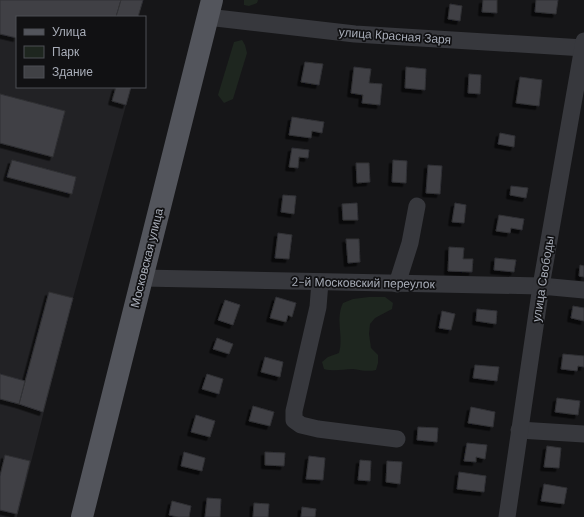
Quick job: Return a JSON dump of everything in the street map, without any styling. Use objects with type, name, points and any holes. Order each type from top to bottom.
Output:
[{"type":"main road","name":"Московская улица","points":[[82,517],[210,8]]},
{"type":"street","name":"улица Красная Заря","points":[[210,8],[355,34],[584,46]]},
{"type":"street","name":"улица Свободы","points":[[507,517],[541,286],[584,46]]},
{"type":"street","points":[[397,284],[410,243],[417,206]]},
{"type":"street","name":"2-й Московский переулок","points":[[142,278],[541,286],[584,290]]},
{"type":"street","points":[[320,282],[318,307],[294,411],[294,420],[301,425],[318,429],[397,439]]},
{"type":"street","points":[[520,430],[584,434]]},
{"type":"shaded area","points":[[0,0],[143,0],[138,16],[16,16],[16,88],[131,88],[73,298],[17,517],[0,517]]},
{"type":"green space","points":[[244,0],[258,0],[257,3],[249,6],[244,5]]},
{"type":"green space","points":[[242,40],[247,53],[233,99],[224,103],[218,95],[234,42]]},
{"type":"green space","points":[[385,297],[393,303],[392,309],[375,318],[370,324],[369,334],[371,348],[378,355],[376,370],[324,369],[322,362],[328,357],[339,353],[341,341],[340,315],[343,303],[353,299]]},
{"type":"building","points":[[0,0],[121,0],[116,16],[16,16],[16,38],[0,34]]},
{"type":"building","points":[[121,0],[143,0],[138,16],[116,16]]},
{"type":"building","points":[[483,0],[497,0],[497,13],[482,12]]},
{"type":"building","points":[[536,0],[558,0],[556,14],[535,12]]},
{"type":"building","points":[[450,4],[462,6],[460,21],[448,19]]},
{"type":"building","points":[[305,62],[323,64],[319,85],[301,82]]},
{"type":"building","points":[[354,67],[371,69],[369,83],[382,84],[380,105],[362,103],[363,95],[351,93]]},
{"type":"building","points":[[406,67],[426,69],[425,90],[405,88]]},
{"type":"building","points":[[469,74],[481,75],[480,94],[468,93]]},
{"type":"building","points":[[520,77],[542,80],[539,106],[516,103]]},
{"type":"building","points":[[116,88],[131,88],[126,105],[112,101]]},
{"type":"building","points":[[0,94],[65,111],[53,157],[0,143]]},
{"type":"building","points":[[292,117],[324,122],[322,133],[312,131],[311,138],[289,135]]},
{"type":"building","points":[[500,133],[515,136],[514,147],[498,144]]},
{"type":"building","points":[[292,148],[309,150],[308,158],[299,157],[298,168],[289,167]]},
{"type":"building","points":[[12,160],[76,177],[72,194],[7,177]]},
{"type":"building","points":[[393,160],[407,161],[406,183],[392,182]]},
{"type":"building","points":[[356,163],[369,163],[370,182],[357,183]]},
{"type":"building","points":[[428,165],[442,166],[440,194],[426,193]]},
{"type":"building","points":[[511,186],[528,188],[526,198],[510,195]]},
{"type":"building","points":[[283,195],[296,196],[294,214],[281,212]]},
{"type":"building","points":[[357,203],[358,220],[343,220],[342,204]]},
{"type":"building","points":[[455,203],[466,205],[464,223],[452,222]]},
{"type":"building","points":[[499,215],[524,219],[522,230],[511,228],[510,233],[496,231]]},
{"type":"building","points":[[278,233],[292,235],[289,259],[275,258]]},
{"type":"building","points":[[346,239],[359,239],[360,262],[348,263]]},
{"type":"building","points":[[449,247],[464,248],[463,259],[473,259],[472,272],[448,271]]},
{"type":"building","points":[[495,258],[516,260],[514,272],[494,270]]},
{"type":"building","points":[[580,265],[584,266],[584,277],[579,276]]},
{"type":"building","points":[[49,292],[73,298],[43,412],[19,404]]},
{"type":"building","points":[[276,297],[296,303],[292,317],[288,315],[286,322],[270,318]]},
{"type":"building","points":[[225,300],[240,305],[233,325],[218,320]]},
{"type":"building","points":[[573,306],[584,308],[584,321],[571,318]]},
{"type":"building","points":[[477,309],[497,311],[496,324],[476,321]]},
{"type":"building","points":[[442,311],[455,314],[451,330],[439,328]]},
{"type":"building","points":[[217,338],[233,344],[229,354],[213,349]]},
{"type":"building","points":[[563,354],[584,356],[584,367],[578,366],[577,371],[561,369]]},
{"type":"building","points":[[265,357],[283,362],[280,377],[261,372]]},
{"type":"building","points":[[475,365],[499,367],[497,381],[473,378]]},
{"type":"building","points":[[0,374],[25,381],[19,404],[0,399]]},
{"type":"building","points":[[207,374],[223,379],[219,394],[202,389]]},
{"type":"building","points":[[557,398],[580,401],[578,415],[555,412]]},
{"type":"building","points":[[253,406],[274,412],[270,426],[249,421]]},
{"type":"building","points":[[471,407],[495,412],[493,427],[468,423]]},
{"type":"building","points":[[196,415],[215,421],[210,437],[191,432]]},
{"type":"building","points":[[418,427],[438,428],[437,442],[417,440]]},
{"type":"building","points":[[467,443],[487,445],[485,459],[476,457],[476,462],[464,461]]},
{"type":"building","points":[[547,446],[561,448],[559,468],[544,467]]},
{"type":"building","points":[[184,452],[205,458],[202,471],[181,466]]},
{"type":"building","points":[[265,452],[285,453],[284,466],[265,465]]},
{"type":"building","points":[[5,455],[30,461],[17,514],[0,510],[0,476]]},
{"type":"building","points":[[309,456],[325,458],[323,480],[306,479]]},
{"type":"building","points":[[360,460],[371,461],[370,481],[358,480]]},
{"type":"building","points":[[387,461],[402,462],[400,484],[386,482]]},
{"type":"building","points":[[459,472],[486,476],[484,492],[457,489]]},
{"type":"building","points":[[544,484],[567,488],[564,504],[541,501]]},
{"type":"building","points":[[207,498],[221,499],[220,517],[205,517]]},
{"type":"building","points":[[172,501],[191,506],[189,517],[169,515]]},
{"type":"building","points":[[254,503],[269,504],[268,517],[253,517]]},
{"type":"building","points":[[302,507],[316,509],[315,517],[301,517]]}]
